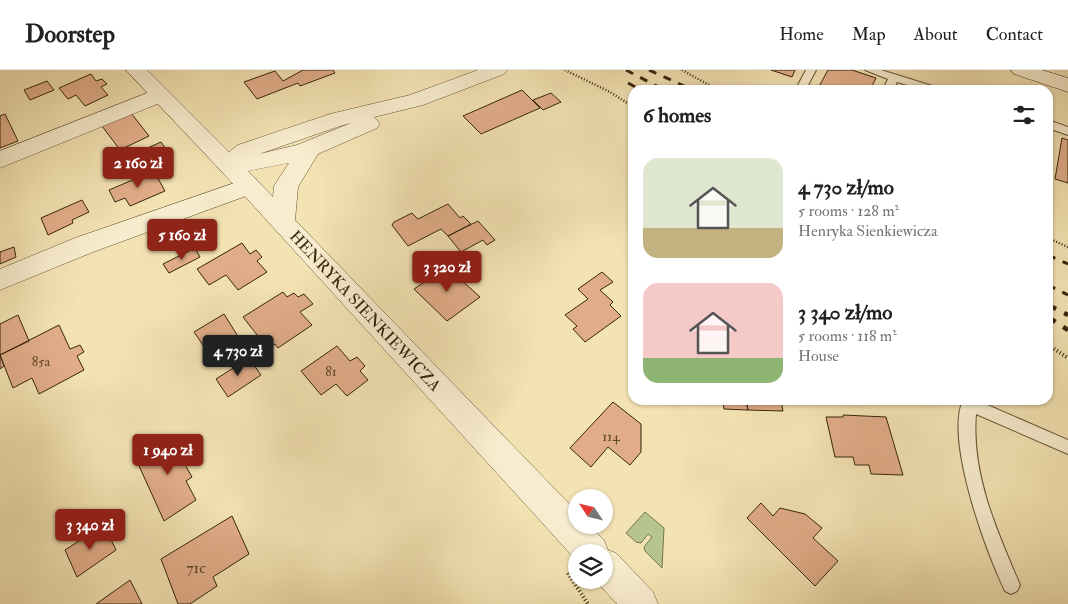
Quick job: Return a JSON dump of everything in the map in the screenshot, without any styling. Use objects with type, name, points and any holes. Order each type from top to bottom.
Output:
[{"type":"street","name":"HENRYKA SIENKIEWICZA","points":[[136,70],[249,186],[584,544]]},
{"type":"street","points":[[228,166],[272,161],[309,151],[416,100],[497,70]]},
{"type":"street","points":[[1021,70],[1068,85]]},
{"type":"street","points":[[0,160],[160,95]]},
{"type":"street","points":[[228,166],[246,150],[338,119],[416,100]]},
{"type":"street","points":[[283,223],[286,186],[309,151]]},
{"type":"street","points":[[0,280],[84,245],[249,186]]},
{"type":"street","points":[[613,575],[640,604]]},
{"type":"lane","points":[[803,85],[811,70]]},
{"type":"lane","points":[[870,70],[918,85]]},
{"type":"lane","points":[[890,85],[894,78]]},
{"type":"lane","points":[[1053,127],[1068,131]]},
{"type":"lane","points":[[966,405],[967,446],[975,481],[1002,567],[1011,584]]},
{"type":"lane","points":[[973,405],[1068,447]]},
{"type":"path","points":[[565,70],[588,83],[610,92],[628,103]]},
{"type":"path","points":[[682,70],[709,85]]},
{"type":"path","points":[[1053,240],[1068,248]]},
{"type":"path","points":[[1053,348],[1068,358]]},
{"type":"green space","points":[[645,512],[664,528],[662,568],[645,551],[644,547],[652,537],[648,534],[641,543],[636,542],[626,533]]},
{"type":"building","points":[[303,70],[333,70],[335,73],[300,86],[298,83],[257,99],[244,82],[275,71],[283,81]]},
{"type":"building","points":[[771,70],[795,70],[792,77]]},
{"type":"building","points":[[828,70],[852,70],[876,78],[872,85],[820,85]]},
{"type":"building","points":[[91,74],[96,81],[102,79],[107,84],[101,87],[108,95],[85,106],[76,95],[68,99],[59,88]]},
{"type":"building","points":[[47,81],[54,90],[30,100],[24,90]]},
{"type":"building","points":[[522,90],[540,108],[481,134],[463,116]]},
{"type":"building","points":[[551,93],[561,102],[543,110],[533,100]]},
{"type":"building","points":[[131,113],[149,136],[120,150],[102,126]]},
{"type":"building","points":[[5,114],[18,141],[0,148],[0,116]]},
{"type":"building","points":[[1062,138],[1068,140],[1068,183],[1055,179]]},
{"type":"building","points":[[161,142],[168,152],[139,168],[138,166],[123,173],[117,162]]},
{"type":"building","points":[[154,171],[165,191],[130,206],[125,198],[115,202],[109,190]]},
{"type":"building","points":[[82,200],[89,212],[72,220],[73,223],[48,235],[41,218]]},
{"type":"building","points":[[448,204],[460,218],[463,216],[471,224],[448,236],[441,229],[408,246],[392,225],[394,222],[412,213],[418,219]]},
{"type":"building","points":[[478,221],[495,240],[487,245],[483,240],[461,252],[448,236]]},
{"type":"building","points":[[242,243],[250,254],[256,250],[262,257],[257,261],[267,272],[238,290],[226,275],[209,285],[197,269]]},
{"type":"building","points":[[14,247],[16,257],[0,264],[0,252]]},
{"type":"building","points":[[195,248],[200,257],[169,273],[163,264]]},
{"type":"building","points":[[458,266],[465,273],[459,278],[480,297],[447,321],[414,289],[447,267],[451,271]]},
{"type":"building","points":[[602,272],[613,282],[600,290],[613,302],[610,305],[621,316],[585,342],[573,329],[577,326],[565,315],[588,299],[578,289]]},
{"type":"building","points":[[283,292],[287,297],[294,293],[298,297],[304,294],[313,304],[300,312],[312,325],[278,348],[275,344],[268,349],[243,317]]},
{"type":"building","points":[[224,314],[244,346],[216,364],[194,332]]},
{"type":"building","points":[[18,315],[29,341],[0,355],[0,324]]},
{"type":"building","points":[[59,325],[70,349],[80,345],[84,352],[77,356],[84,370],[39,394],[32,378],[13,388],[0,355]]},
{"type":"building","points":[[337,346],[350,361],[357,357],[365,366],[360,371],[368,380],[347,396],[336,384],[321,395],[301,371]]},
{"type":"building","points":[[0,355],[4,366],[0,369]]},
{"type":"building","points":[[249,358],[261,375],[228,397],[216,379]]},
{"type":"building","points":[[613,402],[641,424],[641,452],[630,465],[608,447],[591,467],[570,448]]},
{"type":"building","points":[[724,405],[747,405],[748,410],[724,409]]},
{"type":"building","points":[[747,405],[782,405],[783,411],[748,410]]},
{"type":"building","points":[[843,415],[886,417],[903,475],[871,474],[869,465],[855,465],[853,457],[835,457],[826,417],[843,417]]},
{"type":"building","points":[[165,438],[173,452],[193,439],[200,450],[183,461],[192,477],[186,481],[196,500],[164,521],[135,457]]},
{"type":"building","points":[[761,503],[773,516],[780,508],[805,514],[822,528],[813,538],[838,561],[815,586],[747,518]]},
{"type":"building","points":[[232,516],[249,554],[213,577],[217,586],[190,604],[178,604],[161,559]]},
{"type":"building","points":[[104,525],[116,550],[77,577],[65,550]]},
{"type":"building","points":[[130,580],[142,604],[96,604]]},
{"type":"railway","points":[[626,70],[654,85]]},
{"type":"railway","points":[[649,70],[682,85]]},
{"type":"railway","points":[[628,83],[632,85]]},
{"type":"railway","points":[[1053,257],[1068,264]]},
{"type":"railway","points":[[1053,288],[1068,295]]},
{"type":"railway","points":[[1053,308],[1068,315]]},
{"type":"railway","points":[[1053,320],[1068,330]]}]
